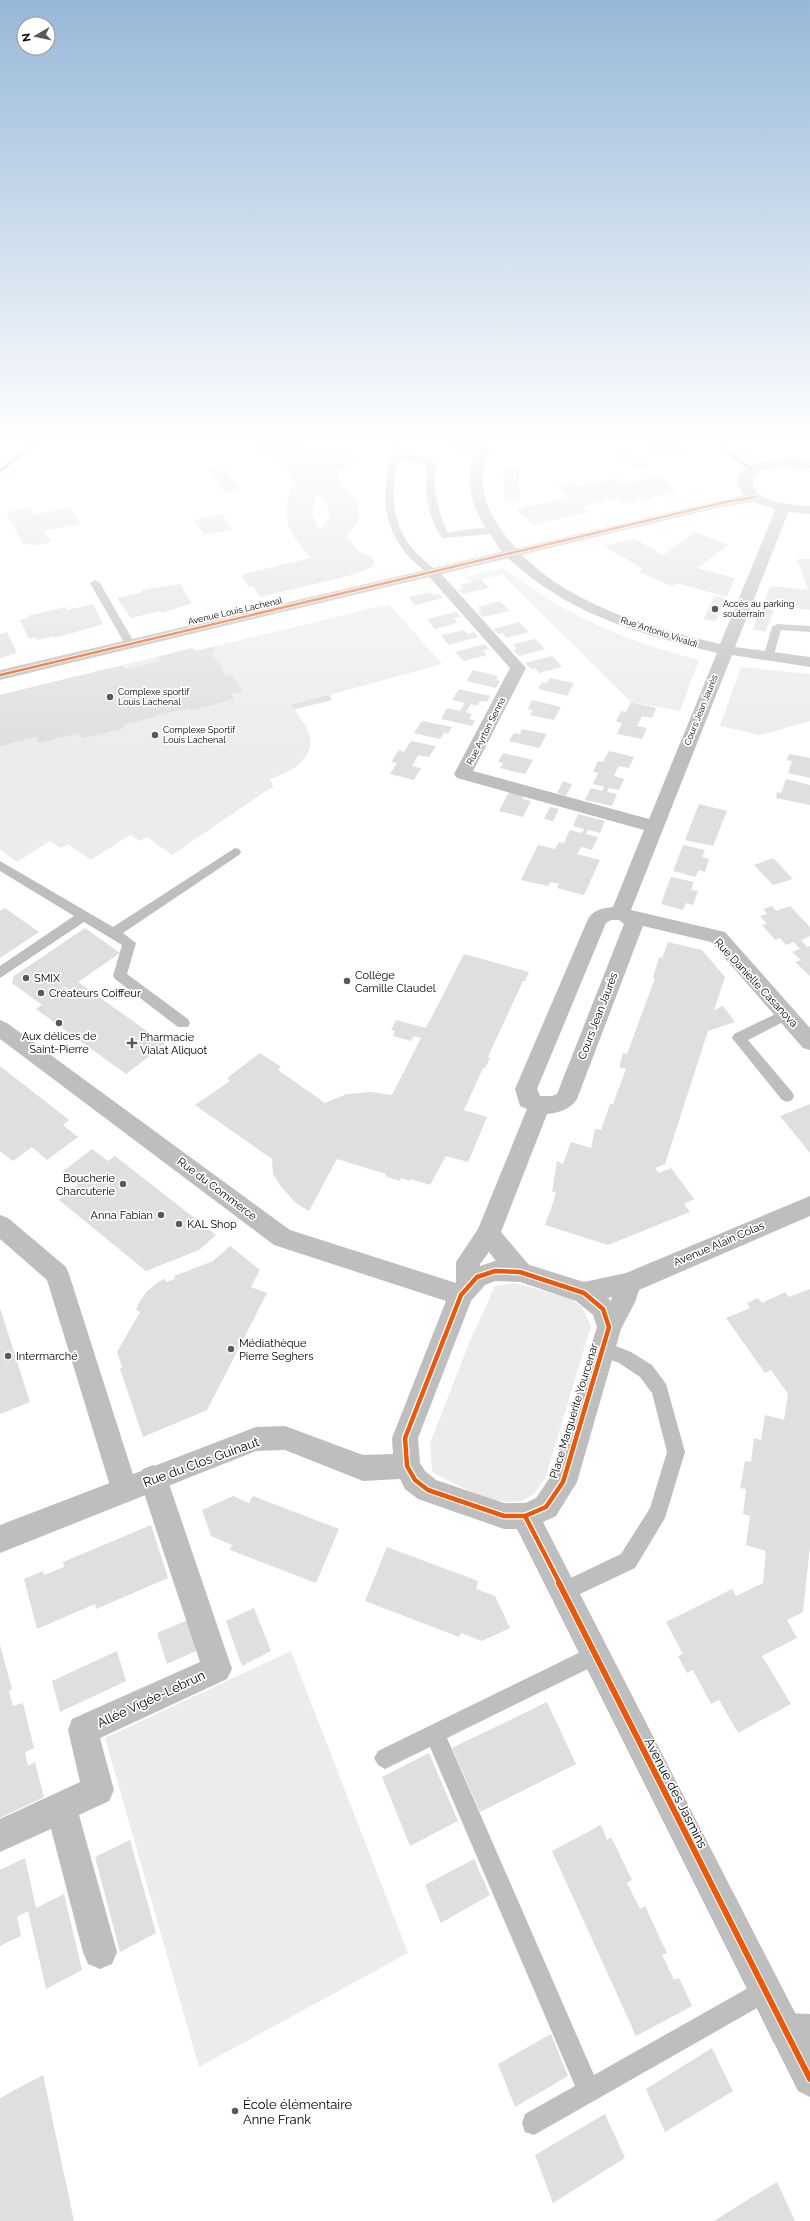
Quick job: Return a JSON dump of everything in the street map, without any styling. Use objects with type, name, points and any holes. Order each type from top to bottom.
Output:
[{"type":"street","name":"Rue Antonio Vivaldi","points":[[500,542],[511,554],[542,580],[583,604],[632,625],[688,642],[725,651],[768,658],[810,662]]},
{"type":"street","name":"Avenue Louis Lachenal","points":[[0,675],[564,542]]},
{"type":"street","name":"Cours Jean Jaurès","points":[[539,1106],[555,1106],[566,1099],[634,923],[624,915],[655,827],[769,542]]},
{"type":"street","name":"Rue Ayrton Senna","points":[[432,572],[518,668],[463,774],[655,827]]},
{"type":"street","points":[[465,1290],[468,1262],[488,1234],[539,1106],[528,1100],[526,1089],[598,919],[607,914],[624,915]]},
{"type":"street","name":"Rue Danielle Casanova","points":[[624,915],[718,937],[810,1042]]},
{"type":"street","name":"Rue du Commerce","points":[[0,1028],[282,1238],[465,1290]]},
{"type":"street","name":"Avenue Alain Colas","points":[[584,1293],[629,1283],[810,1206]]},
{"type":"street","points":[[0,1225],[57,1274],[124,1490]]},
{"type":"street","points":[[488,1234],[520,1272]]},
{"type":"street","points":[[465,1290],[477,1277],[495,1271],[520,1272],[584,1293],[603,1309],[606,1338]]},
{"type":"street","points":[[606,1338],[623,1302],[629,1283]]},
{"type":"street","name":"Place Marguerite Yourcenar","points":[[465,1290],[405,1438],[407,1466],[415,1480],[428,1490],[504,1516],[525,1516],[546,1507],[563,1482],[606,1338]]},
{"type":"street","name":"Rue du Clos Guinaut","points":[[0,1539],[256,1439],[285,1438],[363,1468],[407,1466]]},
{"type":"street","name":"Allée Vigée-Lebrun","points":[[0,1836],[98,1790],[83,1730],[217,1669],[153,1478]]},
{"type":"street","name":"Avenue des Jasmins","points":[[525,1516],[765,1991],[798,2030],[810,2079]]},
{"type":"street","points":[[61,1808],[100,1952]]},
{"type":"lane","points":[[404,542],[409,551],[432,572]]},
{"type":"lane","points":[[95,583],[130,644]]},
{"type":"lane","points":[[768,658],[777,627],[810,629]]},
{"type":"lane","points":[[113,934],[235,852]]},
{"type":"lane","points":[[0,865],[129,943],[120,976],[183,1022]]},
{"type":"lane","points":[[0,973],[84,916]]},
{"type":"lane","points":[[786,1014],[739,1038],[787,1096]]},
{"type":"lane","points":[[563,1592],[628,1561],[658,1512],[676,1452],[660,1390],[646,1371],[625,1357],[606,1338]]},
{"type":"lane","points":[[385,1758],[595,1655]]},
{"type":"lane","points":[[435,1734],[589,2091]]},
{"type":"lane","points":[[534,2123],[765,1991]]},
{"type":"shaded area","points":[[504,568],[550,600],[596,625],[645,644],[699,660],[680,711],[631,702],[503,575],[470,581],[465,577]]},
{"type":"shaded area","name":"Complexe Sportif Louis Lachenal","points":[[389,604],[442,664],[329,695],[332,700],[295,709],[306,727],[309,734],[310,743],[309,751],[300,764],[285,773],[270,779],[274,788],[269,789],[172,855],[147,837],[140,841],[130,835],[91,860],[68,844],[61,848],[50,841],[17,862],[0,850],[0,695],[192,648],[195,651]]},
{"type":"shaded area","points":[[741,667],[810,674],[810,721],[760,735],[720,726]]},
{"type":"shaded area","points":[[515,1283],[569,1298],[582,1307],[591,1326],[546,1476],[531,1496],[520,1501],[508,1502],[481,1496],[432,1472],[430,1443],[469,1343],[495,1286]]},
{"type":"shaded area","points":[[291,1651],[408,1953],[199,2067],[105,1738]]},
{"type":"building","points":[[22,542],[52,542],[36,545],[23,544]]},
{"type":"building","points":[[297,542],[351,542],[358,551],[371,556],[374,561],[372,567],[356,574],[260,597],[253,586],[249,587],[241,576],[245,576],[243,574],[311,558]]},
{"type":"building","points":[[623,542],[640,542],[663,555],[682,542],[720,542],[729,545],[697,568],[735,578],[727,597],[677,583],[672,586],[639,572],[643,569],[604,546]]},
{"type":"building","points":[[797,559],[810,559],[810,610],[763,604],[770,586],[808,590]]},
{"type":"building","points":[[481,579],[489,588],[462,594],[458,590],[463,588],[460,585]]},
{"type":"building","points":[[180,584],[192,603],[162,613],[160,611],[131,618],[117,598],[143,592],[141,590]]},
{"type":"building","points":[[430,592],[433,595],[439,594],[443,598],[415,605],[408,597]]},
{"type":"building","name":"Accès au parking souterrain","points":[[714,596],[726,598],[716,621],[704,619]]},
{"type":"building","points":[[500,601],[509,611],[483,617],[478,612],[481,611],[478,607]]},
{"type":"building","points":[[93,604],[103,624],[55,638],[55,636],[37,640],[36,637],[29,639],[20,620],[28,618],[27,616],[66,607],[67,610]]},
{"type":"building","points":[[762,607],[774,610],[765,632],[753,629]]},
{"type":"building","points":[[456,612],[460,617],[454,618],[457,623],[435,629],[427,619]]},
{"type":"building","points":[[519,622],[529,632],[507,638],[502,633],[498,634],[493,629]]},
{"type":"building","points":[[464,630],[468,634],[474,632],[478,637],[449,645],[441,635]]},
{"type":"building","points":[[7,632],[17,653],[0,658],[0,634]]},
{"type":"building","points":[[535,639],[545,649],[519,656],[513,650],[517,649],[513,644]]},
{"type":"building","points":[[485,644],[489,649],[483,651],[487,655],[464,661],[455,652]]},
{"type":"building","name":"Complexe sportif Louis Lachenal","points":[[213,647],[216,651],[211,652],[226,676],[232,675],[243,691],[231,694],[234,699],[190,711],[189,708],[123,725],[125,728],[83,738],[80,733],[39,743],[36,737],[0,746],[0,695],[106,669],[123,666],[125,669],[161,661],[158,657],[192,648],[195,651]]},
{"type":"building","points":[[552,656],[562,667],[539,673],[535,668],[531,669],[525,663]]},
{"type":"building","points":[[473,670],[498,676],[496,680],[500,681],[496,688],[466,681]]},
{"type":"building","points":[[550,678],[574,683],[567,696],[538,689],[542,682],[547,683]]},
{"type":"building","points":[[459,689],[490,696],[487,702],[480,701],[477,706],[471,704],[466,712],[472,714],[469,719],[475,720],[472,726],[441,719],[447,708],[460,711],[465,703],[452,700]]},
{"type":"building","points":[[329,695],[332,700],[295,709],[291,705]]},
{"type":"building","points":[[532,700],[561,707],[554,720],[530,715],[533,710],[528,709]]},
{"type":"building","points":[[631,702],[656,708],[652,718],[642,716],[637,726],[647,728],[642,739],[617,734],[622,723],[616,721],[621,711],[626,712]]},
{"type":"building","points":[[422,721],[452,727],[448,734],[444,733],[440,739],[414,733]]},
{"type":"building","points":[[522,729],[547,734],[539,748],[509,741],[514,733],[520,734]]},
{"type":"building","points":[[411,741],[436,746],[429,757],[418,755],[412,766],[421,768],[414,780],[390,774],[397,763],[391,762],[399,750],[404,752]]},
{"type":"building","points":[[609,751],[634,757],[629,768],[619,766],[616,771],[614,776],[624,779],[619,790],[609,788],[607,792],[617,794],[612,806],[585,800],[591,788],[602,791],[604,787],[593,784],[598,773],[593,772],[598,761],[603,762]]},
{"type":"building","points":[[503,753],[533,760],[525,774],[500,768],[503,763],[498,762]]},
{"type":"building","points":[[789,754],[810,758],[810,778],[788,773],[792,761],[787,760]]},
{"type":"building","points":[[786,779],[810,785],[810,805],[776,798],[777,792],[781,793]]},
{"type":"building","points":[[563,781],[572,784],[566,796],[557,793]]},
{"type":"building","points":[[509,792],[524,795],[523,799],[531,801],[523,817],[499,811]]},
{"type":"building","points":[[699,804],[727,811],[713,846],[685,840]]},
{"type":"building","points":[[550,807],[559,809],[553,821],[544,819]]},
{"type":"building","points":[[578,814],[605,821],[600,833],[588,830],[586,834],[598,837],[592,850],[581,847],[577,854],[600,860],[584,895],[557,888],[559,884],[550,882],[548,886],[521,880],[538,845],[555,849],[559,842],[564,843],[570,830],[582,833],[584,829],[573,826]]},
{"type":"building","points":[[683,845],[705,850],[702,857],[709,859],[705,872],[699,870],[695,877],[673,871]]},
{"type":"building","points":[[773,858],[793,879],[773,885],[754,865]]},
{"type":"building","points":[[671,877],[694,882],[691,890],[698,891],[693,905],[686,903],[683,910],[661,904]]},
{"type":"building","points":[[772,906],[776,911],[790,906],[810,927],[810,936],[801,940],[807,947],[810,946],[810,976],[795,962],[801,960],[792,952],[800,949],[794,942],[786,945],[780,938],[775,940],[762,925],[767,924],[760,916],[767,914],[763,909]]},
{"type":"building","points":[[5,908],[39,932],[0,958],[0,911]]},
{"type":"building","points":[[85,928],[120,953],[78,982],[165,1044],[126,1074],[36,1009],[42,1005],[12,983],[14,976]]},
{"type":"building","points":[[668,942],[702,950],[725,977],[714,1010],[723,1006],[735,1022],[708,1031],[665,1164],[655,1168],[659,1173],[671,1168],[694,1199],[684,1204],[690,1212],[608,1245],[545,1225],[556,1192],[552,1192],[557,1161],[563,1164],[571,1142],[591,1148],[595,1129],[601,1130],[610,1104],[613,1104],[626,1069],[619,1067],[623,1053],[627,1054],[655,978],[653,978],[659,957],[662,958]]},
{"type":"building","points":[[464,954],[529,972],[525,981],[523,981],[488,1057],[490,1058],[485,1068],[483,1068],[464,1110],[487,1117],[468,1162],[446,1156],[430,1185],[411,1179],[410,1181],[401,1178],[400,1181],[385,1176],[386,1174],[337,1159],[309,1211],[297,1204],[281,1187],[273,1174],[272,1159],[195,1105],[230,1081],[227,1078],[260,1053],[281,1067],[278,1070],[325,1103],[347,1094],[370,1092],[392,1095],[421,1038],[414,1036],[411,1041],[393,1036],[395,1031],[391,1030],[396,1020],[426,1028]]},
{"type":"building","points":[[0,1066],[69,1120],[63,1125],[78,1137],[47,1160],[32,1147],[13,1161],[0,1151]]},
{"type":"building","points":[[810,1104],[810,1153],[780,1116]]},
{"type":"building","points":[[92,1149],[108,1161],[115,1156],[216,1235],[199,1250],[146,1271],[59,1200],[78,1185],[62,1172]]},
{"type":"building","points":[[230,1246],[260,1270],[251,1287],[267,1293],[207,1410],[143,1437],[120,1369],[122,1367],[117,1352],[140,1312],[136,1310],[138,1304],[147,1291],[160,1281],[165,1279],[166,1282],[175,1279],[174,1276],[213,1261]]},
{"type":"building","points":[[810,1289],[810,1546],[803,1612],[787,1620],[797,1638],[762,1656],[791,1704],[738,1733],[719,1700],[711,1704],[693,1670],[687,1673],[678,1656],[683,1654],[666,1622],[732,1589],[736,1596],[763,1583],[766,1551],[746,1545],[750,1516],[743,1514],[746,1489],[740,1488],[745,1461],[751,1462],[754,1438],[761,1440],[765,1415],[784,1420],[788,1394],[771,1370],[765,1373],[726,1318],[750,1308],[747,1303],[758,1298],[762,1303],[785,1292],[789,1297]]},
{"type":"building","name":"Intermarché","points":[[0,1308],[30,1402],[0,1414]]},
{"type":"building","points":[[233,1496],[249,1503],[253,1496],[339,1529],[316,1583],[230,1550],[232,1545],[211,1536],[202,1510]]},
{"type":"building","points":[[151,1525],[168,1578],[96,1609],[95,1604],[37,1629],[24,1579],[43,1571],[44,1575],[64,1567],[63,1562]]},
{"type":"building","points":[[387,1547],[478,1581],[476,1589],[495,1596],[510,1628],[482,1641],[461,1633],[459,1637],[365,1601]]},
{"type":"building","points":[[254,1608],[271,1651],[242,1666],[226,1621]]},
{"type":"building","points":[[188,1620],[198,1650],[167,1664],[157,1633]]},
{"type":"building","points":[[0,1645],[12,1689],[9,1691],[13,1706],[23,1703],[34,1748],[25,1752],[28,1766],[35,1762],[44,1797],[0,1818]]},
{"type":"building","points":[[117,1651],[126,1681],[60,1712],[52,1681]]},
{"type":"building","points":[[547,1702],[576,1764],[480,1812],[452,1748]]},
{"type":"building","points":[[429,1753],[458,1821],[410,1846],[382,1777]]},
{"type":"building","points":[[601,1825],[607,1840],[611,1837],[632,1880],[627,1883],[640,1909],[645,1906],[667,1953],[662,1955],[674,1980],[679,1978],[692,2006],[636,2036],[552,1851]]},
{"type":"building","points":[[130,1840],[156,1933],[120,1952],[95,1857]]},
{"type":"building","points":[[25,1858],[36,1908],[64,1894],[82,1970],[46,1989],[28,1911],[17,1917],[21,1936],[0,1946],[0,1870]]},
{"type":"building","points":[[474,1859],[490,1895],[441,1923],[425,1885]]},
{"type":"building","points":[[551,2034],[568,2076],[515,2107],[498,2064]]},
{"type":"building","points":[[712,2048],[733,2091],[665,2132],[646,2089]]},
{"type":"building","points":[[43,2075],[74,2221],[0,2221],[0,2098]]},
{"type":"building","points":[[605,2114],[625,2158],[553,2203],[535,2155]]},
{"type":"building","points":[[777,2182],[795,2221],[714,2221],[744,2202]]},
{"type":"cycle path","points":[[0,675],[559,542]]},
{"type":"cycle path","points":[[495,1271],[520,1272],[584,1293],[603,1309],[609,1327],[563,1482],[546,1507],[525,1516],[504,1516],[428,1490],[415,1480],[407,1466],[405,1438],[461,1295],[477,1277],[495,1271]]},
{"type":"cycle path","points":[[525,1516],[810,2079]]},
{"type":"place","name":"Accès au parking souterrain","points":[[715,609]]},
{"type":"place","name":"Complexe sportif Louis Lachenal","points":[[110,697]]},
{"type":"place","name":"Complexe Sportif Louis Lachenal","points":[[155,735]]},
{"type":"place","name":"SMIX","points":[[26,978]]},
{"type":"place","name":"Collège Camille Claudel","points":[[347,981]]},
{"type":"place","name":"Créateurs Coiffeur","points":[[41,993]]},
{"type":"place","name":"Aux délices de Saint-Pierre","points":[[59,1023]]},
{"type":"place","name":"Pharmacie Vialat Aliquot","points":[[132,1043]]},
{"type":"place","name":"Boucherie Charcuterie","points":[[123,1184]]},
{"type":"place","name":"Anna Fabian","points":[[161,1215]]},
{"type":"place","name":"KAL Shop","points":[[179,1224]]},
{"type":"place","name":"Médiathèque Pierre Seghers","points":[[231,1349]]},
{"type":"place","name":"Intermarché","points":[[8,1356]]},
{"type":"place","name":"École élémentaire Anne Frank","points":[[235,2111]]}]
